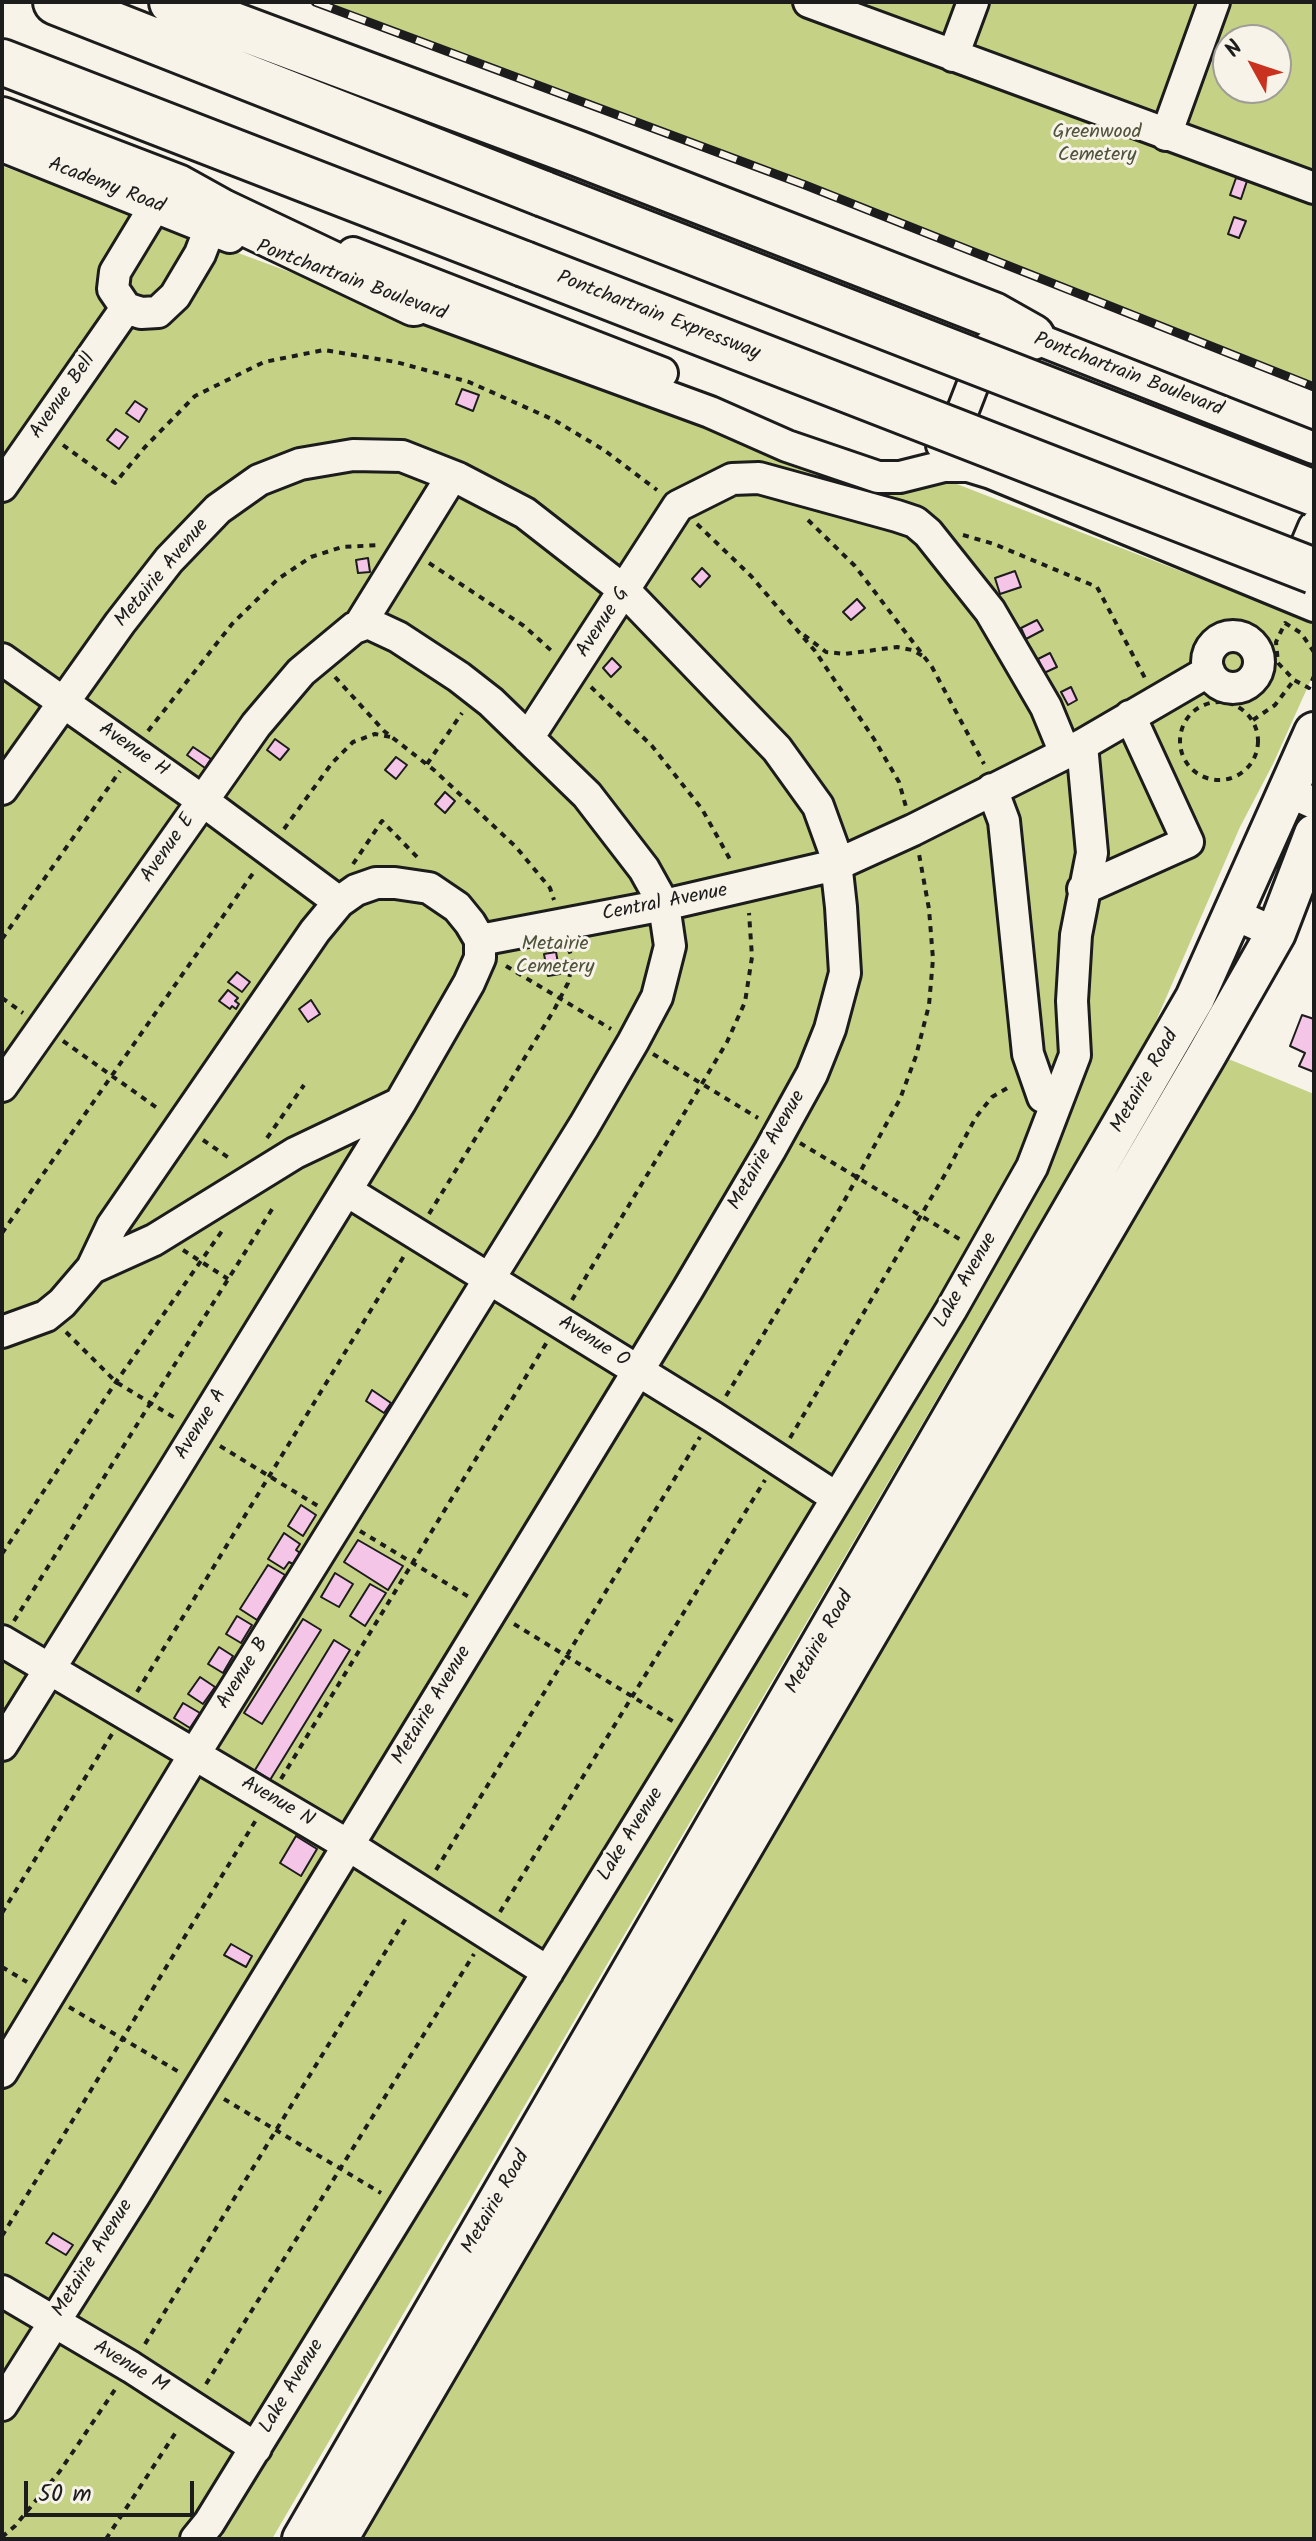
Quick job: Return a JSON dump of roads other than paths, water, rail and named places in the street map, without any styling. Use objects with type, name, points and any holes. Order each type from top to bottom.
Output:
[{"type":"highway","points":[[56,2],[1314,493]]},
{"type":"highway","points":[[172,2],[579,154],[934,292],[993,315],[1032,337]]},
{"type":"highway","name":"Pontchartrain Expressway","points":[[2,62],[524,264],[1300,582]]},
{"type":"highway","points":[[2,120],[177,187],[222,212],[414,303]]},
{"type":"main road","name":"Metairie Road","points":[[302,2539],[1195,998],[1231,913],[1301,797],[1314,732]]},
{"type":"main road","name":"Metairie Road","points":[[338,2539],[1276,933],[1314,834]]},
{"type":"street","points":[[809,2],[1314,188]]},
{"type":"street","points":[[953,56],[973,2]]},
{"type":"street","points":[[1166,135],[1214,2]]},
{"type":"street","name":"Academy Road","points":[[2,146],[210,228]]},
{"type":"street","points":[[155,206],[115,272],[113,289],[126,308],[141,313],[158,312],[175,296],[200,254],[210,228]]},
{"type":"street","name":"Pontchartrain Boulevard","points":[[210,228],[282,239],[320,240],[888,460],[907,461],[924,456],[953,436],[987,348],[998,338],[1032,337],[1314,448]]},
{"type":"street","name":"Pontchartrain Boulevard","points":[[210,228],[280,260],[414,303],[710,412],[787,446],[878,477],[900,477],[944,466],[968,466],[991,473],[1300,582],[1314,606]]},
{"type":"street","name":"Avenue Bell","points":[[2,486],[126,308]]},
{"type":"street","points":[[953,436],[955,449],[968,466]]},
{"type":"street","name":"Metairie Avenue","points":[[2,789],[120,623],[169,560],[218,509],[259,480],[300,464],[353,455],[402,456],[452,476],[525,513],[625,591],[777,749],[818,806],[835,853],[845,973],[830,1029],[812,1074],[688,1289],[2,2405]]},
{"type":"street","points":[[357,627],[452,476]]},
{"type":"street","name":"Avenue G","points":[[528,738],[678,506],[732,479],[759,478],[915,522]]},
{"type":"street","name":"Lake Avenue","points":[[196,2539],[256,2448],[837,1498],[983,1253],[1044,1142],[1043,1100],[1075,1055],[1072,1001],[1076,935],[1092,853],[1074,749],[990,611],[928,533],[915,522]]},
{"type":"street","points":[[1300,582],[1314,527]]},
{"type":"street","points":[[357,627],[368,623],[398,637],[477,691],[587,795],[644,869],[664,905],[670,946],[657,997],[490,1278]]},
{"type":"street","name":"Avenue E","points":[[2,1086],[256,725],[301,672],[357,627]]},
{"type":"street","name":"Central Avenue","points":[[480,945],[561,924],[664,905],[836,865],[1074,749],[1209,671],[1213,647],[1227,637],[1236,636],[1251,643],[1268,660]]},
{"type":"street","name":"Avenue H","points":[[2,659],[339,902]]},
{"type":"street","points":[[1083,889],[1188,842],[1130,716]]},
{"type":"street","points":[[992,789],[1004,821],[1028,1054],[1043,1100]]},
{"type":"street","points":[[2,1332],[46,1316],[62,1303],[92,1268],[112,1226],[315,931],[339,902],[356,890],[376,883],[395,883],[429,888],[457,907],[470,923],[480,945],[480,958],[469,983],[400,1103],[251,1174],[161,1235],[92,1268]]},
{"type":"street","points":[[1231,913],[1276,933]]},
{"type":"street","name":"Avenue A","points":[[2,1745],[400,1103]]},
{"type":"street","name":"Avenue O","points":[[347,1191],[713,1417],[837,1498]]},
{"type":"street","name":"Avenue B","points":[[2,2072],[194,1755],[490,1278]]},
{"type":"street","name":"Avenue N","points":[[6,1634],[48,1670],[348,1845],[548,1972]]},
{"type":"street","name":"Avenue M","points":[[2,2291],[131,2367],[256,2448]]},
{"type":"railway","points":[[315,2],[805,185],[1314,387]]},
{"type":"park label","name":"Greenwood Cemetery","points":[[1097,146]]},
{"type":"park label","name":"Metairie Cemetery","points":[[555,958]]}]
